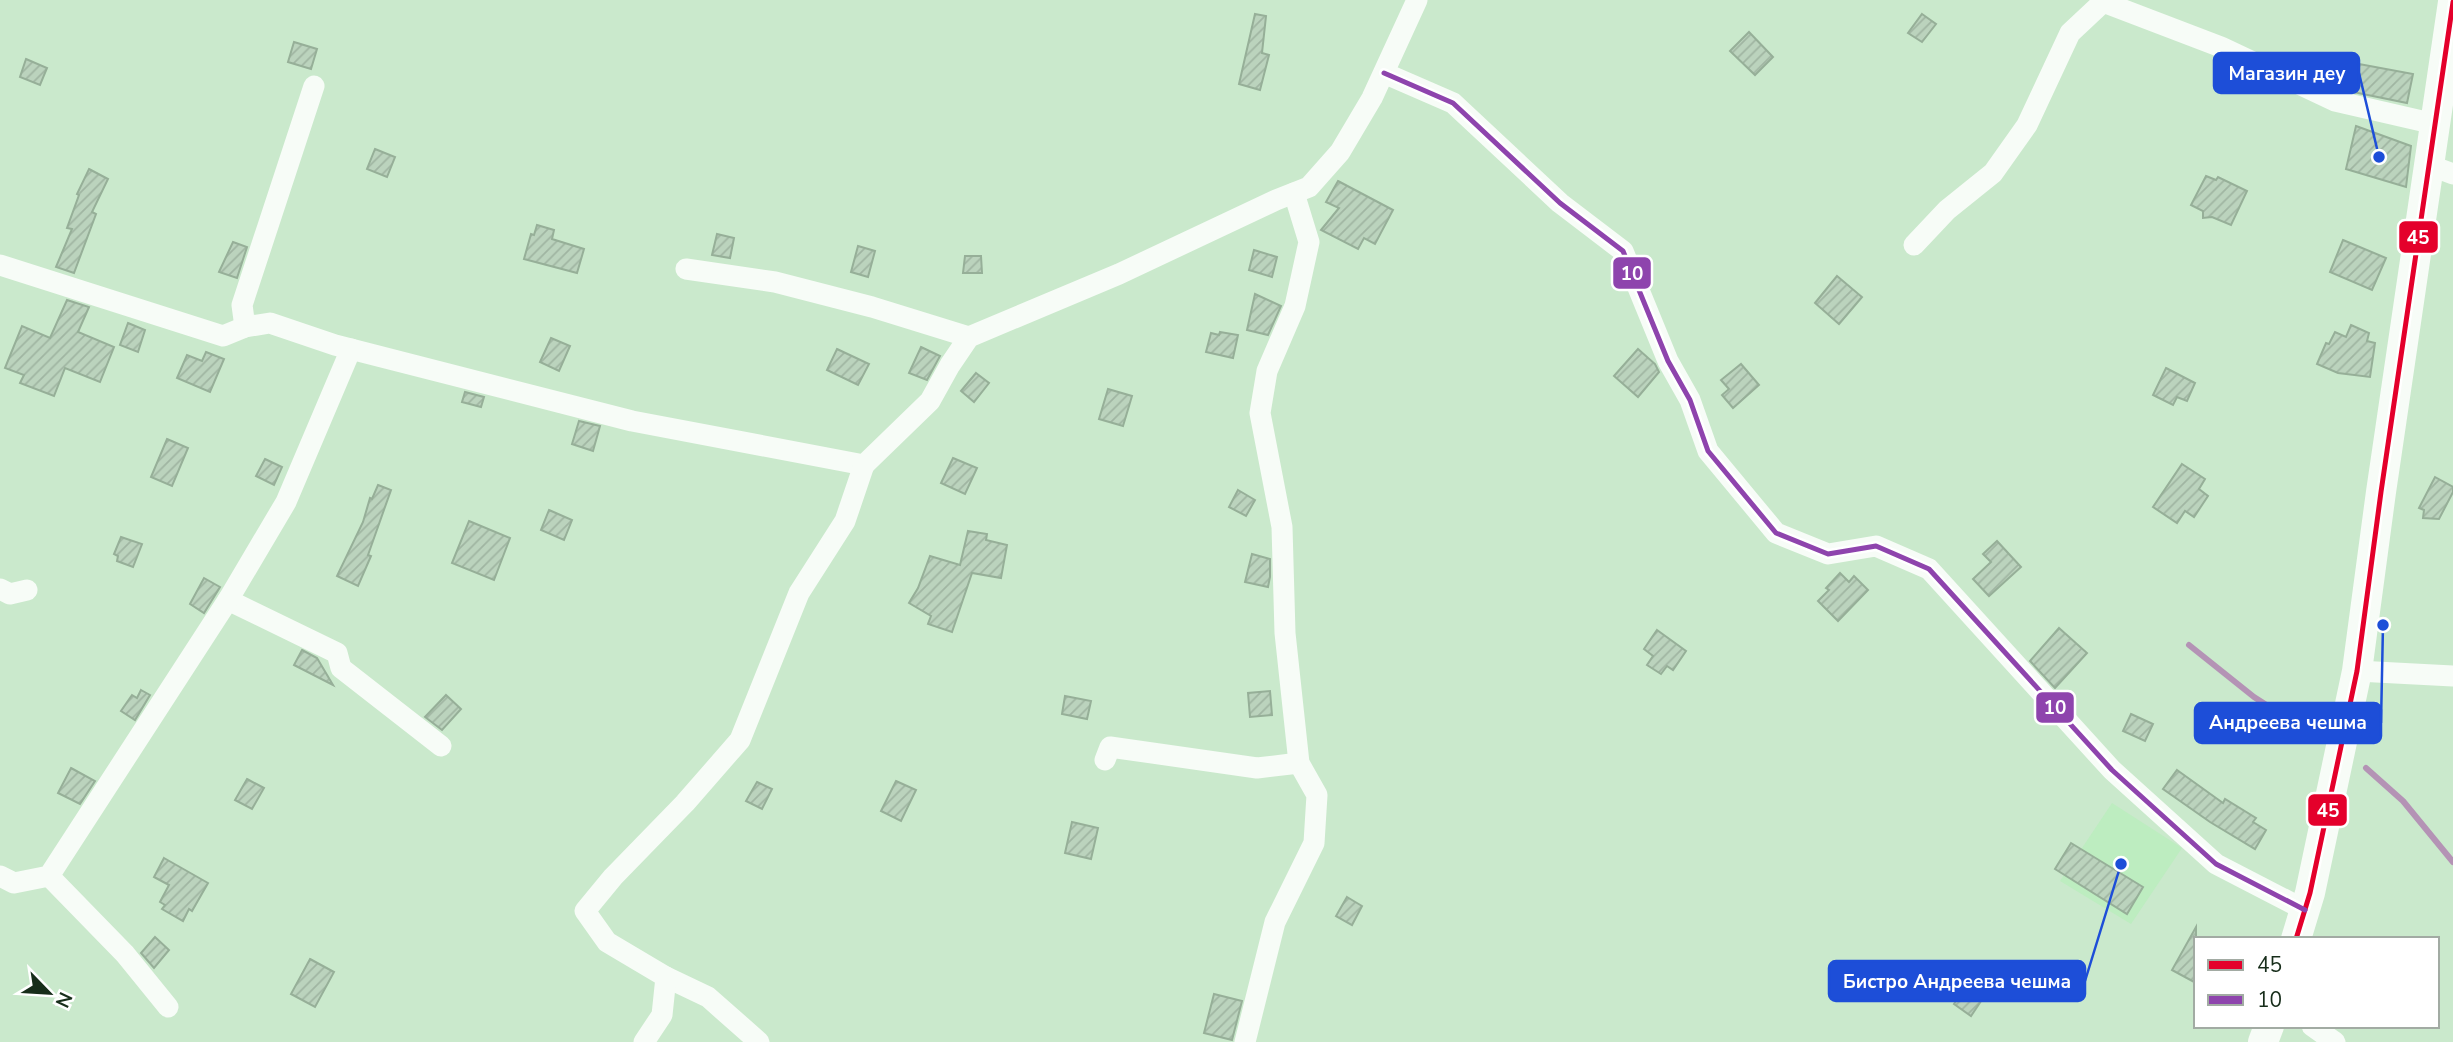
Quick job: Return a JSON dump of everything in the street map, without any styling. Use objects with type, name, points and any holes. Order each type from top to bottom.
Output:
[{"type":"street","points":[[759,1042],[708,997],[666,977],[607,942],[585,911],[740,740],[799,593],[845,521],[864,465],[930,401],[969,337],[1119,274],[1309,187],[1340,152],[1372,98],[1417,0]]},
{"type":"street","points":[[1914,245],[1947,210],[1993,173],[2027,125],[2070,33],[2103,2],[2221,47],[2335,101],[2435,124]]},
{"type":"street","points":[[2297,937],[2311,893],[2357,671],[2441,169],[2435,124],[2452,13]]},
{"type":"street","points":[[1384,73],[1453,103],[1560,202],[1623,251],[1668,362],[1690,400],[1708,451],[1776,533],[1828,554],[1876,546],[1930,569],[2112,770],[2216,864],[2305,910]]},
{"type":"street","points":[[245,327],[242,305],[314,86]]},
{"type":"street","points":[[1245,1042],[1275,922],[1314,843],[1317,795],[1299,763],[1284,633],[1282,527],[1259,413],[1267,371],[1295,306],[1309,242],[1294,193]]},
{"type":"street","points":[[0,265],[223,336],[245,327],[270,323],[351,349],[632,421],[864,465]]},
{"type":"street","points":[[686,269],[775,282],[872,307],[969,337]]},
{"type":"street","points":[[0,876],[13,883],[49,876],[228,600],[286,502],[351,349]]},
{"type":"street","points":[[0,589],[10,594],[27,590]]},
{"type":"street","points":[[228,600],[337,653],[341,668],[441,746]]},
{"type":"street","points":[[2357,671],[2453,676]]},
{"type":"street","points":[[1105,760],[1110,747],[1257,768],[1299,763]]},
{"type":"street","points":[[49,876],[125,954],[168,1007]]},
{"type":"street","points":[[644,1042],[662,1015],[666,977]]},
{"type":"street","points":[[2315,1028],[2335,1042]]},
{"type":"shaded area","points":[[2112,803],[2182,848],[2131,924],[2060,881]]},
{"type":"building","points":[[1255,14],[1266,16],[1262,53],[1269,55],[1260,90],[1239,84]]},
{"type":"building","points":[[1922,14],[1936,24],[1922,42],[1908,33]]},
{"type":"building","points":[[1749,32],[1773,57],[1755,75],[1730,51]]},
{"type":"building","points":[[294,42],[317,49],[311,69],[288,62]]},
{"type":"building","points":[[26,59],[47,68],[40,85],[20,77]]},
{"type":"building","points":[[2359,64],[2413,74],[2407,103],[2353,92]]},
{"type":"building","points":[[2356,126],[2411,146],[2406,187],[2346,169]]},
{"type":"building","points":[[375,149],[395,157],[387,177],[367,169]]},
{"type":"building","points":[[89,169],[108,179],[92,212],[96,214],[74,273],[56,267],[72,229],[67,228],[79,195],[77,194]]},
{"type":"building","points":[[2206,176],[2216,180],[2218,177],[2247,191],[2231,225],[2212,217],[2203,218],[2203,211],[2191,205]]},
{"type":"building","points":[[1338,181],[1393,210],[1375,244],[1364,238],[1358,249],[1321,230],[1339,208],[1326,202]]},
{"type":"building","points":[[537,225],[554,230],[552,239],[584,249],[577,273],[524,259],[531,234],[534,235]]},
{"type":"building","points":[[717,234],[734,238],[730,258],[712,255]]},
{"type":"building","points":[[2343,240],[2386,258],[2372,290],[2330,272]]},
{"type":"building","points":[[233,242],[247,247],[237,278],[219,272]]},
{"type":"building","points":[[858,246],[875,251],[868,277],[851,272]]},
{"type":"building","points":[[1254,250],[1277,257],[1272,277],[1249,270]]},
{"type":"building","points":[[965,256],[981,256],[982,273],[963,273]]},
{"type":"building","points":[[1837,276],[1862,297],[1839,324],[1815,303]]},
{"type":"building","points":[[1255,294],[1281,306],[1268,335],[1247,330]]},
{"type":"building","points":[[67,300],[89,307],[78,332],[114,347],[100,382],[65,368],[54,396],[20,383],[24,375],[5,368],[22,326],[50,338]]},
{"type":"building","points":[[128,323],[145,330],[138,352],[120,345]]},
{"type":"building","points":[[2351,325],[2369,333],[2367,341],[2375,343],[2370,377],[2338,373],[2317,364],[2326,343],[2329,344],[2335,332],[2346,337]]},
{"type":"building","points":[[1220,332],[1238,335],[1233,358],[1206,352],[1211,333],[1219,335]]},
{"type":"building","points":[[551,338],[570,346],[559,371],[540,362]]},
{"type":"building","points":[[921,347],[940,356],[927,380],[909,373]]},
{"type":"building","points":[[837,349],[869,364],[858,385],[827,370]]},
{"type":"building","points":[[1638,349],[1655,364],[1659,372],[1638,397],[1614,376]]},
{"type":"building","points":[[206,352],[224,359],[210,392],[177,378],[187,355],[202,361]]},
{"type":"building","points":[[1741,364],[1759,385],[1733,408],[1722,395],[1729,389],[1721,380]]},
{"type":"building","points":[[2166,368],[2195,383],[2187,401],[2177,397],[2173,405],[2153,395]]},
{"type":"building","points":[[976,373],[989,383],[974,402],[961,391]]},
{"type":"building","points":[[1108,389],[1132,396],[1123,426],[1099,419]]},
{"type":"building","points":[[465,392],[484,397],[481,407],[462,402]]},
{"type":"building","points":[[579,421],[600,426],[593,451],[572,444]]},
{"type":"building","points":[[167,439],[188,448],[172,486],[151,477]]},
{"type":"building","points":[[953,458],[977,468],[965,494],[941,483]]},
{"type":"building","points":[[265,459],[282,467],[274,485],[256,476]]},
{"type":"building","points":[[2182,464],[2205,479],[2199,489],[2208,496],[2194,517],[2185,511],[2177,523],[2153,507]]},
{"type":"building","points":[[2435,477],[2453,487],[2453,492],[2439,519],[2423,518],[2424,510],[2419,508]]},
{"type":"building","points":[[378,485],[391,490],[368,555],[371,556],[358,586],[337,576]]},
{"type":"building","points":[[1238,490],[1255,500],[1246,516],[1229,507]]},
{"type":"building","points":[[549,510],[572,520],[564,540],[541,530]]},
{"type":"building","points":[[469,521],[510,538],[494,580],[452,563]]},
{"type":"building","points":[[968,531],[987,534],[986,540],[1007,545],[1001,578],[972,573],[952,632],[928,624],[931,616],[909,603],[930,556],[960,565]]},
{"type":"building","points":[[121,537],[142,544],[133,567],[117,561],[118,556],[114,554]]},
{"type":"building","points":[[1997,541],[2021,567],[1989,596],[1973,579],[1991,562],[1983,554]]},
{"type":"building","points":[[1252,554],[1270,559],[1268,587],[1245,582]]},
{"type":"building","points":[[1840,573],[1849,582],[1854,576],[1868,590],[1838,621],[1818,601]]},
{"type":"building","points":[[204,578],[220,587],[204,613],[190,604]]},
{"type":"building","points":[[2059,628],[2087,653],[2055,688],[2030,661]]},
{"type":"building","points":[[1657,630],[1686,651],[1673,670],[1667,666],[1661,674],[1647,665],[1653,656],[1644,649]]},
{"type":"building","points":[[302,650],[317,658],[333,685],[294,665]]},
{"type":"building","points":[[141,690],[150,695],[135,720],[121,711],[132,695],[137,698]]},
{"type":"building","points":[[1270,691],[1272,715],[1250,717],[1248,693]]},
{"type":"building","points":[[446,695],[461,709],[442,730],[425,717]]},
{"type":"building","points":[[1065,696],[1091,701],[1087,719],[1062,714]]},
{"type":"building","points":[[2131,714],[2153,724],[2145,741],[2123,731]]},
{"type":"building","points":[[71,768],[95,781],[80,804],[58,793]]},
{"type":"building","points":[[2177,770],[2223,803],[2225,799],[2256,818],[2253,822],[2266,830],[2255,849],[2163,789]]},
{"type":"building","points":[[247,779],[264,788],[252,809],[235,800]]},
{"type":"building","points":[[896,781],[916,790],[901,821],[881,811]]},
{"type":"building","points":[[757,782],[772,789],[762,809],[746,801]]},
{"type":"building","points":[[1072,822],[1098,828],[1091,859],[1065,853]]},
{"type":"building","points":[[2071,843],[2143,887],[2127,914],[2055,869]]},
{"type":"building","points":[[164,858],[208,883],[183,921],[162,909],[165,905],[160,902],[169,885],[154,877]]},
{"type":"building","points":[[1347,897],[1362,906],[1352,925],[1336,916]]},
{"type":"building","points":[[2196,927],[2194,982],[2172,970]]},
{"type":"building","points":[[155,937],[169,950],[154,968],[141,953]]},
{"type":"building","points":[[310,959],[334,972],[315,1007],[291,994]]},
{"type":"building","points":[[1963,990],[1981,1001],[1971,1016],[1954,1004]]},
{"type":"building","points":[[1214,994],[1242,1001],[1232,1040],[1204,1033]]},
{"type":"waterway","points":[[2189,645],[2254,697],[2310,733]]},
{"type":"waterway","points":[[2366,768],[2403,801],[2453,862]]},
{"type":"transit line","name":"45","points":[[2297,937],[2310,893],[2357,671],[2453,2]]},
{"type":"transit line","name":"10","points":[[1384,73],[1453,103],[1560,203],[1623,251],[1668,361],[1690,400],[1708,451],[1776,533],[1828,554],[1876,546],[1929,569],[2112,770],[2216,864],[2305,910]]},
{"type":"place","name":"Магазин деу","points":[[2379,157]]},
{"type":"place","name":"Андреева чешма","points":[[2383,625]]},
{"type":"place","name":"Бистро Андреева чешма","points":[[2121,864]]}]
